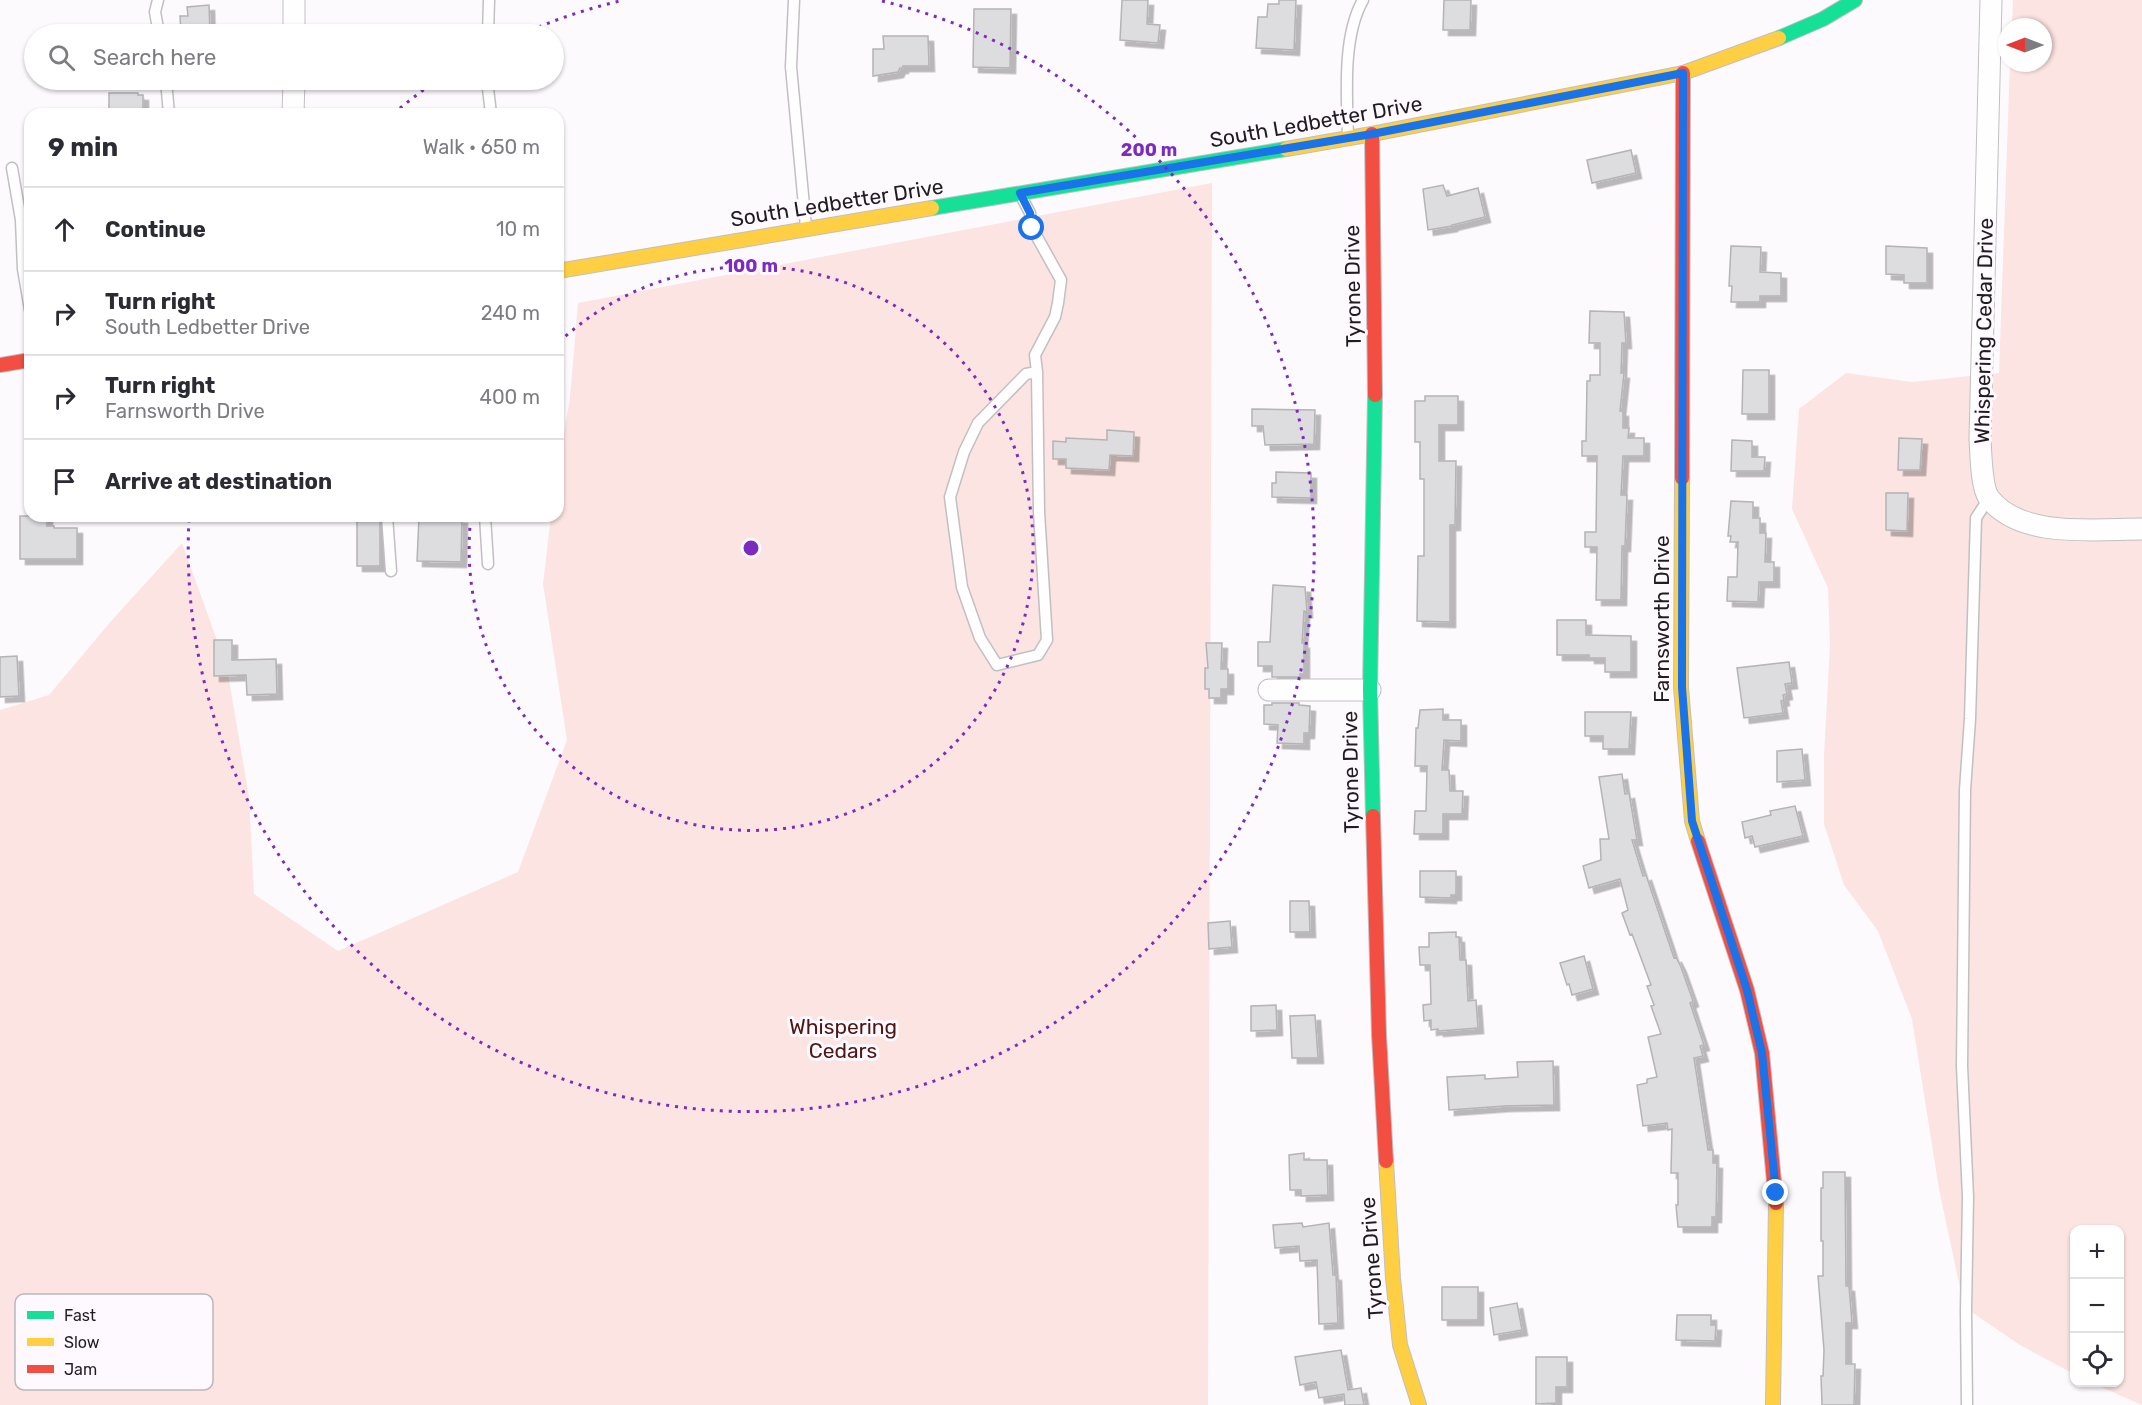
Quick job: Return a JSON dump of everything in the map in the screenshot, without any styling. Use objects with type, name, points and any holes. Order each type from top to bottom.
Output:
[{"type":"street","points":[[294,0],[294,24]]},
{"type":"street","name":"South Ledbetter Drive","points":[[564,270],[1372,134],[1683,73],[1784,36],[1823,19],[1855,0]]},
{"type":"street","name":"Whispering Cedar Drive","points":[[1989,498],[1983,474],[1980,439],[1991,0]]},
{"type":"street","name":"Farnsworth Drive","points":[[1683,73],[1682,687],[1692,821],[1747,990],[1762,1053],[1776,1193],[1773,1405]]},
{"type":"street","points":[[294,90],[294,108]]},
{"type":"street","name":"Tyrone Drive","points":[[1372,134],[1375,443],[1370,690],[1379,1035],[1393,1278],[1400,1345],[1419,1405]]},
{"type":"street","points":[[0,365],[24,361]]},
{"type":"street","points":[[1989,498],[2007,514],[2023,522],[2045,527],[2142,529]]},
{"type":"street","points":[[1269,690],[1370,690]]},
{"type":"lane","points":[[157,24],[155,12],[158,0]]},
{"type":"lane","points":[[488,24],[489,0]]},
{"type":"lane","points":[[794,0],[791,67],[806,229]]},
{"type":"lane","points":[[1348,138],[1347,95],[1353,19],[1363,0]]},
{"type":"lane","points":[[167,90],[168,108]]},
{"type":"lane","points":[[488,90],[490,108]]},
{"type":"lane","points":[[12,168],[21,220],[24,275]]},
{"type":"lane","points":[[1020,193],[1030,213],[1032,228],[1061,280],[1055,317],[1035,355],[1037,372],[1039,512],[1047,640],[1038,655],[997,665],[980,638],[962,587],[950,497],[964,452],[978,423],[1026,374],[1037,372]]},
{"type":"lane","points":[[1967,1405],[1968,1197],[1962,1066],[1965,790],[1970,719],[1976,518],[1989,498]]},
{"type":"lane","points":[[387,522],[391,571]]},
{"type":"lane","points":[[485,522],[488,564]]},
{"type":"green space","points":[[2013,0],[2142,0],[2142,1405],[2101,1387],[2124,1387],[2124,1225],[2070,1225],[2070,1372],[2020,1345],[1964,1307],[1939,1189],[1912,1019],[1878,931],[1844,885],[1824,824],[1824,756],[1830,645],[1828,588],[1792,509],[1799,409],[1846,373],[1912,382],[1999,373],[2010,72],[2052,72],[2052,18],[2012,18]]},
{"type":"green space","name":"Whispering Cedars","points":[[1212,183],[1208,1405],[0,1405],[0,710],[49,695],[112,620],[182,543],[227,668],[249,797],[254,894],[338,951],[518,872],[567,740],[543,584],[550,522],[564,522],[564,434],[570,398],[578,303]]},
{"type":"building","points":[[1122,0],[1148,0],[1147,24],[1160,25],[1158,43],[1120,40]]},
{"type":"building","points":[[1279,0],[1296,0],[1294,50],[1256,48],[1258,17],[1267,17],[1268,4],[1279,4]]},
{"type":"building","points":[[1444,0],[1471,0],[1470,30],[1443,30]]},
{"type":"building","points":[[209,5],[210,24],[180,24],[180,16],[188,16],[187,7]]},
{"type":"building","points":[[974,9],[1011,9],[1010,68],[973,67]]},
{"type":"building","points":[[883,36],[928,36],[929,66],[903,66],[898,72],[873,76],[873,49],[884,49]]},
{"type":"building","points":[[109,93],[143,95],[143,108],[109,108]]},
{"type":"building","points":[[1631,150],[1636,173],[1592,183],[1587,160]]},
{"type":"building","points":[[1443,185],[1447,196],[1478,188],[1485,217],[1428,230],[1423,189]]},
{"type":"building","points":[[1731,246],[1761,247],[1760,272],[1781,273],[1781,296],[1760,296],[1760,302],[1731,302],[1732,286],[1729,286]]},
{"type":"building","points":[[1886,246],[1927,248],[1927,283],[1904,283],[1904,275],[1886,274]]},
{"type":"building","points":[[1590,311],[1624,312],[1626,343],[1622,343],[1621,373],[1624,373],[1620,411],[1623,411],[1623,428],[1629,428],[1628,438],[1644,438],[1644,456],[1623,456],[1621,495],[1627,495],[1625,546],[1622,546],[1621,600],[1596,600],[1597,547],[1585,547],[1585,532],[1596,532],[1597,456],[1582,456],[1582,441],[1586,441],[1587,381],[1590,381],[1590,375],[1600,375],[1600,343],[1589,343]]},
{"type":"building","points":[[1743,370],[1769,370],[1769,414],[1742,414]]},
{"type":"building","points":[[1425,396],[1458,396],[1458,425],[1439,425],[1439,461],[1456,461],[1455,525],[1450,525],[1450,622],[1417,621],[1418,556],[1424,556],[1424,479],[1420,479],[1420,442],[1415,442],[1415,401],[1425,401]]},
{"type":"building","points":[[1252,409],[1315,410],[1314,444],[1265,445],[1263,426],[1252,426]]},
{"type":"building","points":[[1107,430],[1134,432],[1133,456],[1110,455],[1109,470],[1066,468],[1066,459],[1053,459],[1053,441],[1066,442],[1066,438],[1107,440]]},
{"type":"building","points":[[1899,438],[1922,439],[1920,470],[1898,470]]},
{"type":"building","points":[[1732,440],[1752,441],[1752,457],[1765,457],[1764,471],[1731,471]]},
{"type":"building","points":[[1276,472],[1311,473],[1311,498],[1272,497],[1272,483],[1276,483]]},
{"type":"building","points":[[1886,493],[1908,493],[1907,531],[1886,530]]},
{"type":"building","points":[[1731,501],[1753,502],[1753,518],[1760,518],[1760,533],[1766,533],[1765,562],[1774,562],[1774,582],[1759,582],[1758,602],[1727,601],[1728,577],[1737,577],[1738,542],[1730,542],[1731,536],[1728,536]]},
{"type":"building","points":[[20,516],[24,516],[24,522],[47,522],[47,526],[54,526],[54,528],[77,528],[77,559],[20,559]]},
{"type":"building","points":[[357,522],[380,522],[380,566],[357,566]]},
{"type":"building","points":[[419,522],[462,522],[461,562],[417,561]]},
{"type":"building","points":[[1273,585],[1305,587],[1307,612],[1304,611],[1302,643],[1304,643],[1304,674],[1300,674],[1300,677],[1272,677],[1272,666],[1258,666],[1258,642],[1270,642]]},
{"type":"building","points":[[1557,620],[1586,620],[1586,635],[1631,636],[1631,672],[1605,672],[1605,658],[1589,658],[1589,655],[1557,655]]},
{"type":"building","points":[[214,640],[232,640],[232,660],[276,659],[277,694],[247,695],[246,675],[214,676]]},
{"type":"building","points":[[1206,643],[1222,643],[1221,669],[1228,669],[1228,689],[1221,689],[1221,698],[1209,698],[1209,689],[1205,689],[1205,668],[1208,668]]},
{"type":"building","points":[[17,656],[19,696],[0,697],[0,657]]},
{"type":"building","points":[[1789,662],[1792,683],[1785,684],[1787,694],[1783,695],[1784,700],[1781,701],[1783,713],[1744,718],[1737,668]]},
{"type":"building","points":[[1272,703],[1299,703],[1299,705],[1310,706],[1309,733],[1304,733],[1304,744],[1277,743],[1278,725],[1264,724],[1264,705],[1272,705]]},
{"type":"building","points":[[1443,709],[1443,720],[1461,720],[1461,741],[1444,740],[1442,770],[1449,770],[1450,791],[1463,791],[1462,814],[1443,814],[1443,834],[1414,834],[1415,811],[1426,811],[1427,766],[1415,766],[1416,728],[1418,728],[1420,710]]},
{"type":"building","points":[[1585,712],[1631,712],[1629,749],[1603,749],[1603,736],[1585,736]]},
{"type":"building","points":[[1802,749],[1805,780],[1777,782],[1777,751]]},
{"type":"building","points":[[1622,774],[1625,794],[1629,793],[1637,840],[1632,840],[1674,958],[1676,957],[1681,967],[1693,1001],[1690,1003],[1704,1045],[1700,1046],[1703,1056],[1694,1058],[1708,1150],[1713,1150],[1713,1163],[1717,1163],[1716,1217],[1712,1217],[1712,1227],[1678,1227],[1676,1205],[1678,1205],[1678,1173],[1671,1173],[1672,1129],[1668,1130],[1667,1123],[1643,1126],[1637,1085],[1647,1083],[1647,1079],[1657,1077],[1648,1037],[1661,1034],[1651,1006],[1654,1005],[1647,986],[1651,985],[1622,913],[1628,910],[1620,879],[1589,888],[1583,866],[1601,860],[1600,839],[1609,839],[1599,777]]},
{"type":"building","points":[[1795,806],[1803,836],[1755,847],[1752,836],[1745,838],[1742,822],[1771,815],[1770,811]]},
{"type":"building","points":[[1420,871],[1456,871],[1456,895],[1451,895],[1451,898],[1420,897]]},
{"type":"building","points":[[1290,901],[1309,901],[1310,932],[1290,932]]},
{"type":"building","points":[[1230,921],[1232,947],[1209,949],[1208,923]]},
{"type":"building","points":[[1456,932],[1456,937],[1459,937],[1460,960],[1466,960],[1468,1001],[1476,1000],[1478,1028],[1431,1030],[1431,1020],[1424,1021],[1423,1005],[1431,1004],[1430,965],[1420,965],[1419,947],[1429,947],[1429,933]]},
{"type":"building","points":[[1584,956],[1593,989],[1572,995],[1560,963]]},
{"type":"building","points":[[1276,1005],[1277,1030],[1251,1031],[1251,1006]]},
{"type":"building","points":[[1315,1015],[1318,1058],[1292,1058],[1290,1016]]},
{"type":"building","points":[[1553,1061],[1554,1105],[1449,1110],[1447,1077],[1485,1075],[1485,1079],[1518,1077],[1517,1062]]},
{"type":"building","points":[[1304,1153],[1304,1160],[1327,1160],[1328,1195],[1301,1196],[1301,1190],[1290,1190],[1289,1155]]},
{"type":"building","points":[[1823,1172],[1845,1172],[1846,1286],[1849,1286],[1852,1323],[1846,1323],[1846,1364],[1855,1364],[1854,1405],[1822,1405],[1821,1376],[1823,1376],[1824,1350],[1818,1276],[1823,1276],[1821,1188],[1823,1188]]},
{"type":"building","points":[[1302,1223],[1303,1227],[1329,1223],[1333,1275],[1336,1275],[1338,1323],[1319,1324],[1317,1260],[1300,1261],[1299,1246],[1275,1248],[1273,1225]]},
{"type":"building","points":[[1442,1287],[1478,1287],[1478,1320],[1442,1320]]},
{"type":"building","points":[[1517,1303],[1522,1330],[1494,1335],[1490,1308]]},
{"type":"building","points":[[1677,1315],[1711,1315],[1711,1325],[1716,1325],[1715,1341],[1676,1340]]},
{"type":"building","points":[[1341,1350],[1348,1390],[1361,1388],[1364,1405],[1345,1405],[1344,1394],[1319,1398],[1316,1382],[1300,1385],[1295,1357]]},
{"type":"building","points":[[1536,1357],[1567,1357],[1567,1387],[1556,1387],[1556,1403],[1536,1404]]},
{"type":"traffic: fast","points":[[1779,38],[1823,19],[1855,0]]},
{"type":"traffic: fast","points":[[932,208],[1286,149]]},
{"type":"traffic: fast","points":[[1373,816],[1370,690],[1375,395]]},
{"type":"traffic: slow","points":[[1286,149],[1683,73],[1779,38]]},
{"type":"traffic: slow","points":[[564,270],[932,208]]},
{"type":"traffic: slow","points":[[1682,478],[1681,687],[1692,821],[1698,841]]},
{"type":"traffic: slow","points":[[1386,1161],[1393,1278],[1400,1345],[1419,1405]]},
{"type":"traffic: slow","points":[[1773,1405],[1776,1203]]},
{"type":"traffic: jam","points":[[1682,478],[1683,73]]},
{"type":"traffic: jam","points":[[1372,134],[1375,395]]},
{"type":"traffic: jam","points":[[0,365],[24,361]]},
{"type":"traffic: jam","points":[[1373,816],[1379,1035],[1386,1161]]},
{"type":"traffic: jam","points":[[1698,841],[1747,990],[1762,1053],[1776,1203]]},
{"type":"route","points":[[1032,228],[1030,213],[1020,193],[1372,134],[1683,73],[1682,687],[1692,821],[1747,990],[1762,1053],[1776,1193]]}]
